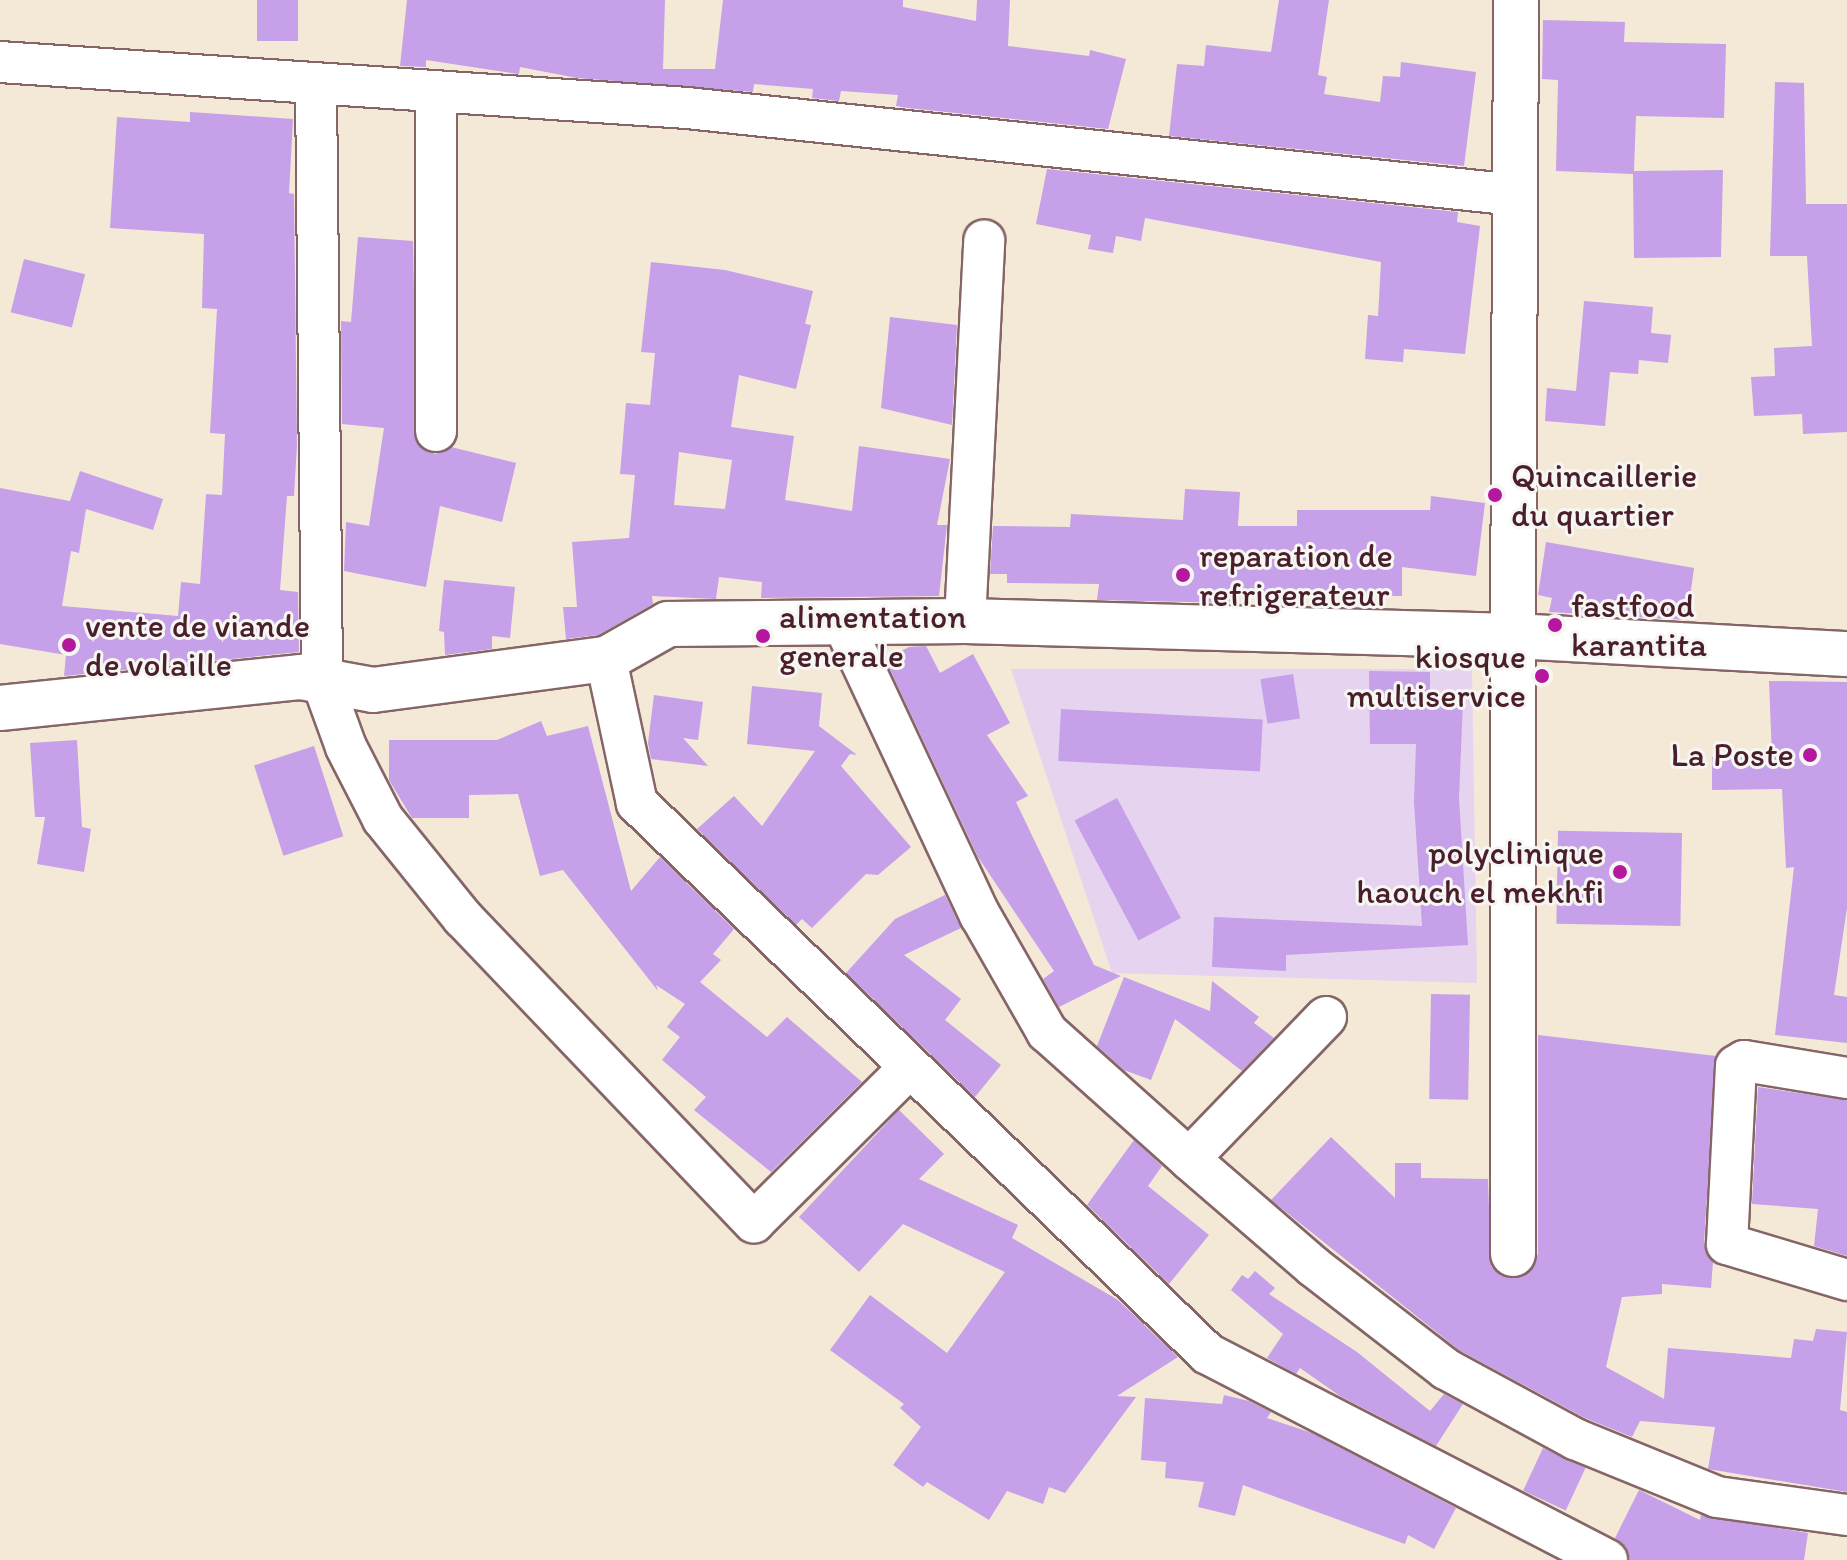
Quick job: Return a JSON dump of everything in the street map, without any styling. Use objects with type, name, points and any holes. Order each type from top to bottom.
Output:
[{"type":"street","points":[[1513,1254],[1516,0]]},
{"type":"street","points":[[0,62],[687,108],[1516,195]]},
{"type":"street","points":[[316,85],[322,681],[346,747],[383,819],[463,918],[754,1222],[909,1068]]},
{"type":"street","points":[[436,92],[436,431]]},
{"type":"street","points":[[965,621],[984,240]]},
{"type":"street","points":[[0,708],[301,677],[373,690],[606,659],[668,624],[965,621],[1513,636],[1847,654]]},
{"type":"street","points":[[843,623],[980,915],[1047,1032],[1189,1159],[1314,1267],[1446,1369],[1575,1439],[1717,1497],[1847,1515]]},
{"type":"street","points":[[606,659],[637,803],[1208,1354],[1607,1560]]},
{"type":"street","points":[[1189,1159],[1326,1017]]},
{"type":"street","points":[[1847,1078],[1744,1061],[1736,1066],[1727,1244],[1847,1280]]},
{"type":"shaded area","points":[[1011,669],[1472,669],[1477,983],[1112,973]]},
{"type":"building","points":[[257,0],[298,0],[298,41],[257,41]]},
{"type":"building","points":[[407,0],[665,0],[663,69],[715,69],[723,0],[903,0],[903,7],[976,21],[977,0],[1010,0],[1008,46],[1089,56],[1090,50],[1126,59],[1108,129],[908,108],[896,106],[898,95],[841,91],[839,101],[812,98],[813,89],[754,84],[753,92],[577,78],[520,67],[519,74],[426,60],[426,67],[400,66]]},
{"type":"building","points":[[1279,0],[1329,0],[1318,75],[1327,77],[1324,94],[1380,102],[1383,76],[1400,77],[1401,62],[1476,72],[1464,166],[1169,136],[1177,64],[1204,66],[1206,45],[1271,52]]},
{"type":"building","points":[[1543,20],[1625,22],[1624,42],[1726,44],[1724,118],[1636,116],[1634,171],[1723,170],[1721,257],[1634,258],[1633,174],[1556,171],[1558,80],[1542,79]]},
{"type":"building","points":[[1775,82],[1804,83],[1806,204],[1847,204],[1847,432],[1803,434],[1802,414],[1754,416],[1751,377],[1775,376],[1774,348],[1812,346],[1807,256],[1770,256]]},
{"type":"building","points":[[190,112],[293,119],[289,193],[294,194],[297,445],[294,496],[287,496],[280,590],[298,592],[299,652],[64,676],[66,655],[0,644],[0,488],[70,501],[80,471],[163,499],[153,530],[86,509],[79,553],[71,551],[62,606],[178,616],[181,582],[200,584],[206,494],[222,495],[225,434],[210,433],[217,309],[202,308],[204,234],[110,228],[117,117],[190,122]]},
{"type":"building","points":[[1047,169],[1458,212],[1457,222],[1480,226],[1465,354],[1404,349],[1403,362],[1365,359],[1368,315],[1378,316],[1381,262],[1145,218],[1141,241],[1116,236],[1113,253],[1088,249],[1091,235],[1036,224]]},
{"type":"building","points":[[358,237],[413,241],[417,443],[435,454],[451,447],[516,463],[502,522],[440,506],[426,587],[344,571],[346,522],[369,526],[384,428],[342,424],[341,321],[351,322]]},
{"type":"building","points":[[24,259],[85,274],[72,328],[11,312]]},
{"type":"building","points":[[651,262],[725,270],[813,291],[805,324],[811,325],[796,389],[739,375],[731,427],[794,436],[785,500],[852,511],[859,446],[950,459],[937,525],[947,525],[939,596],[761,598],[762,582],[719,577],[716,599],[652,596],[653,604],[598,635],[566,639],[563,607],[577,607],[572,542],[629,538],[635,475],[620,474],[626,403],[650,405],[655,353],[641,352]],"holes":[[[679,452],[732,460],[725,509],[674,505]]]},
{"type":"building","points":[[1584,301],[1653,307],[1651,333],[1671,335],[1668,363],[1639,360],[1638,374],[1610,372],[1605,426],[1545,421],[1547,388],[1576,391]]},
{"type":"building","points":[[890,317],[957,325],[952,425],[881,408]]},
{"type":"building","points":[[1185,489],[1240,492],[1238,526],[1297,526],[1297,510],[1430,510],[1431,496],[1485,503],[1476,576],[1402,567],[1402,596],[1238,596],[1237,603],[1097,600],[1099,584],[1007,583],[1007,574],[990,574],[993,526],[1070,527],[1071,514],[1183,520]]},
{"type":"building","points":[[1546,542],[1694,568],[1687,620],[1549,612],[1552,598],[1538,595]]},
{"type":"building","points":[[444,580],[515,587],[510,638],[492,636],[492,649],[445,655],[444,632],[439,631]]},
{"type":"building","points":[[926,646],[940,673],[973,654],[1010,723],[987,735],[1028,796],[1016,802],[1094,965],[1121,976],[1059,1007],[1043,979],[1054,971],[978,857],[885,659],[909,647]]},
{"type":"building","points":[[1369,671],[1430,672],[1430,701],[1463,701],[1459,798],[1468,945],[1286,955],[1286,971],[1212,967],[1214,917],[1422,926],[1414,802],[1416,744],[1370,744]]},
{"type":"building","points":[[1293,674],[1300,718],[1267,724],[1260,679]]},
{"type":"building","points":[[1769,681],[1847,682],[1847,908],[1834,995],[1847,997],[1847,1043],[1775,1035],[1794,867],[1786,868],[1782,789],[1712,790],[1712,757],[1772,756]]},
{"type":"building","points":[[752,686],[822,693],[819,726],[857,755],[850,754],[841,766],[911,847],[878,875],[866,874],[812,928],[802,919],[796,925],[697,829],[734,796],[762,826],[815,751],[747,744]]},
{"type":"building","points":[[654,695],[703,702],[698,740],[683,738],[708,766],[651,759],[648,743]]},
{"type":"building","points":[[1061,709],[1263,720],[1260,772],[1058,761]]},
{"type":"building","points":[[541,721],[547,736],[588,726],[631,891],[660,857],[734,929],[713,954],[721,960],[700,982],[767,1037],[787,1017],[862,1082],[771,1172],[694,1110],[706,1097],[662,1060],[680,1037],[667,1027],[685,1004],[656,985],[658,991],[563,870],[540,876],[518,794],[469,795],[469,818],[412,818],[389,780],[389,740],[497,740]]},
{"type":"building","points":[[77,740],[82,827],[91,829],[84,872],[37,864],[45,817],[35,817],[30,743]]},
{"type":"building","points":[[314,746],[343,836],[283,856],[254,765]]},
{"type":"building","points":[[1117,798],[1181,918],[1138,941],[1075,821]]},
{"type":"building","name":"polyclinique haouch el mekhfi","points":[[1558,831],[1682,833],[1680,926],[1556,924]]},
{"type":"building","points":[[945,895],[961,928],[904,955],[961,999],[945,1020],[1001,1065],[975,1097],[846,973],[895,919]]},
{"type":"building","points":[[1124,977],[1210,1011],[1212,981],[1259,1017],[1254,1023],[1274,1038],[1242,1071],[1175,1019],[1151,1080],[1124,1070],[1097,1046]]},
{"type":"building","points":[[1431,994],[1470,995],[1468,1100],[1429,1099]]},
{"type":"building","points":[[1538,1035],[1716,1056],[1704,1243],[1713,1262],[1711,1288],[1662,1284],[1662,1294],[1622,1297],[1606,1367],[1664,1399],[1668,1348],[1791,1358],[1794,1339],[1813,1341],[1816,1329],[1847,1332],[1840,1410],[1847,1412],[1847,1492],[1708,1469],[1715,1427],[1640,1421],[1632,1437],[1585,1418],[1459,1350],[1271,1200],[1331,1137],[1395,1198],[1395,1163],[1421,1163],[1421,1178],[1488,1179],[1491,1266],[1501,1276],[1526,1275],[1538,1254]]},
{"type":"building","points":[[1758,1087],[1847,1100],[1847,1256],[1814,1246],[1818,1209],[1752,1204]]},
{"type":"building","points":[[899,1110],[944,1154],[919,1179],[1018,1225],[1012,1238],[1118,1300],[1178,1357],[1117,1396],[1136,1397],[1065,1493],[1049,1487],[1043,1504],[1007,1491],[989,1520],[927,1482],[923,1487],[893,1465],[921,1427],[900,1408],[904,1404],[830,1350],[870,1295],[947,1353],[1005,1272],[903,1224],[859,1272],[799,1217]]},
{"type":"building","points":[[1134,1140],[1162,1166],[1148,1186],[1209,1235],[1169,1284],[1087,1205]]},
{"type":"building","points":[[1255,1271],[1275,1288],[1269,1294],[1357,1352],[1430,1411],[1444,1394],[1463,1404],[1436,1446],[1340,1396],[1300,1368],[1296,1374],[1267,1358],[1283,1334],[1231,1290],[1242,1275],[1248,1279]]},
{"type":"building","points":[[1224,1395],[1249,1401],[1271,1412],[1267,1418],[1312,1433],[1456,1508],[1434,1549],[1408,1535],[1405,1544],[1243,1485],[1235,1516],[1198,1507],[1204,1482],[1165,1478],[1166,1462],[1141,1460],[1145,1398],[1222,1404]]},
{"type":"building","points":[[1543,1448],[1586,1468],[1566,1510],[1523,1491]]},
{"type":"building","points":[[1639,1490],[1700,1520],[1701,1515],[1808,1533],[1804,1560],[1630,1560],[1626,1547],[1615,1538]]},
{"type":"place","name":"Quincaillerie du quartier","points":[[1495,495]]},
{"type":"place","name":"reparation de refrigerateur","points":[[1183,575]]},
{"type":"place","name":"fastfood karantita","points":[[1555,625]]},
{"type":"place","name":"alimentation generale","points":[[763,636]]},
{"type":"place","name":"vente de viande de volaille","points":[[69,645]]},
{"type":"place","name":"kiosque multiservice","points":[[1542,676]]},
{"type":"place","name":"La Poste","points":[[1810,755]]},
{"type":"place","name":"polyclinique haouch el mekhfi","points":[[1620,872]]}]
